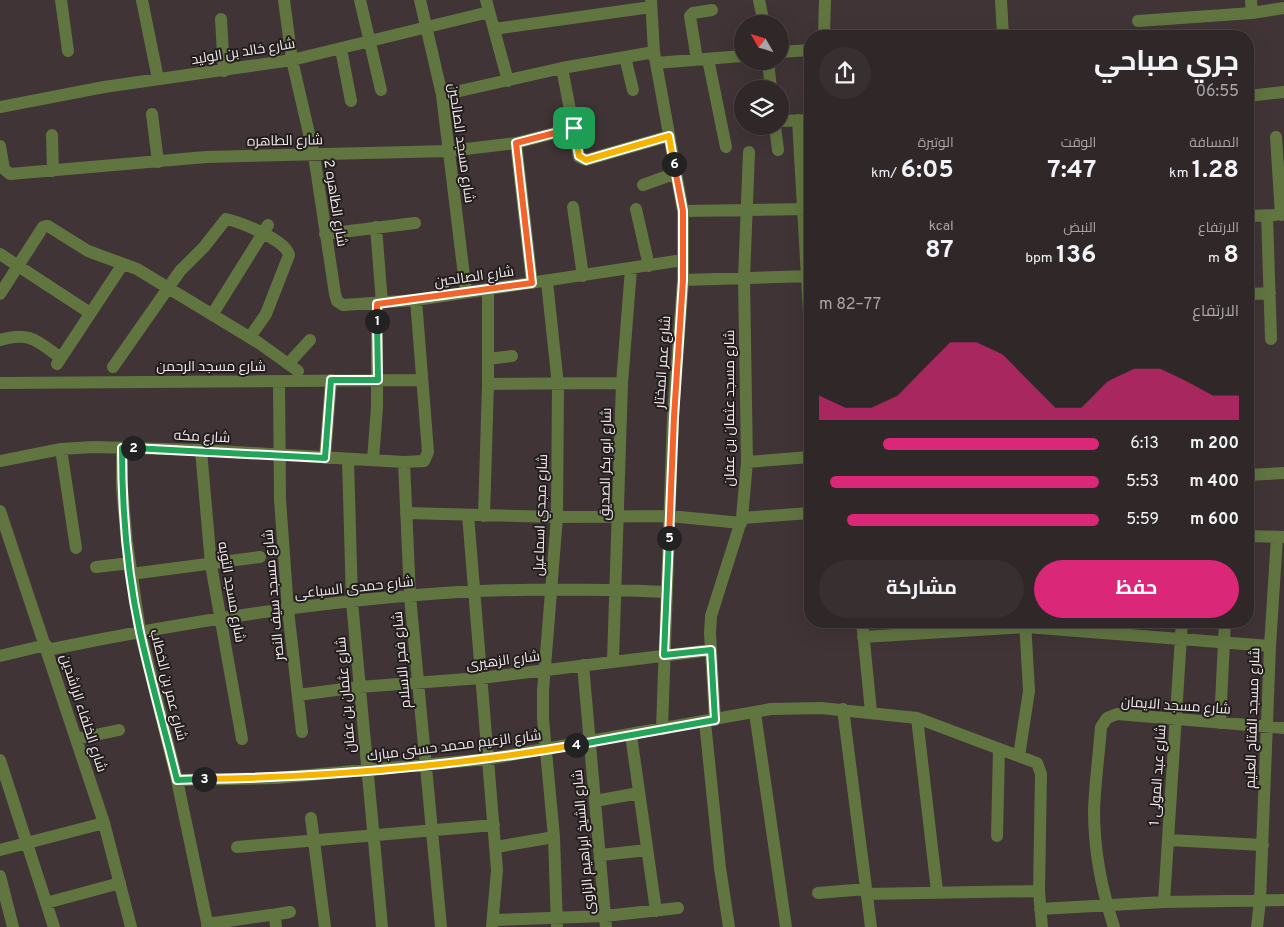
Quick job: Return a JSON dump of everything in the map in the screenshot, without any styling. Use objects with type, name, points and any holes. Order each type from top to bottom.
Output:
[{"type":"street","points":[[61,0],[68,51]]},
{"type":"street","points":[[142,0],[158,79]]},
{"type":"street","name":"شارع الطاهره 2","points":[[284,0],[292,60],[314,155],[335,294]]},
{"type":"street","points":[[360,0],[381,90]]},
{"type":"street","name":"شارع مسجد الصالحين","points":[[420,0],[442,95],[466,292]]},
{"type":"street","points":[[759,0],[762,15]]},
{"type":"street","points":[[824,30],[825,0]]},
{"type":"street","points":[[1001,0],[1003,30]]},
{"type":"street","points":[[1251,0],[1252,13]]},
{"type":"street","points":[[494,29],[651,4]]},
{"type":"street","name":"شارع عمر المختار","points":[[651,4],[655,58],[683,211],[683,280],[666,592],[662,729]]},
{"type":"street","points":[[487,6],[508,82]]},
{"type":"street","name":"شارع خالد بن الوليد","points":[[0,108],[158,79],[292,60],[427,29],[487,6]]},
{"type":"street","points":[[1138,21],[1252,13],[1284,8]]},
{"type":"street","points":[[712,10],[693,13],[690,16],[726,147]]},
{"type":"street","points":[[221,19],[224,71]]},
{"type":"street","points":[[340,48],[351,101]]},
{"type":"street","points":[[789,51],[804,50]]},
{"type":"street","points":[[625,57],[633,90]]},
{"type":"street","points":[[442,95],[508,82],[562,68],[625,57],[702,59],[734,57]]},
{"type":"street","points":[[562,68],[579,156],[586,160],[669,136]]},
{"type":"street","points":[[1254,95],[1284,92]]},
{"type":"street","points":[[152,114],[158,162]]},
{"type":"street","points":[[789,121],[804,120]]},
{"type":"street","name":"شارع الطاهره","points":[[0,146],[4,169],[10,174],[262,155],[449,151],[516,143],[574,128]]},
{"type":"street","points":[[52,135],[53,171]]},
{"type":"street","points":[[776,135],[778,150]]},
{"type":"street","points":[[1254,216],[1283,215],[1276,137]]},
{"type":"street","points":[[516,143],[532,283]]},
{"type":"street","name":"شارع مسجد عثمان بن عفان","points":[[729,927],[720,868],[710,721],[711,616],[741,521],[747,462],[744,278],[749,152]]},
{"type":"street","points":[[643,186],[676,173]]},
{"type":"street","points":[[573,207],[583,276]]},
{"type":"street","points":[[636,209],[649,266]]},
{"type":"street","points":[[683,211],[804,210]]},
{"type":"street","points":[[1267,216],[1272,339]]},
{"type":"street","points":[[113,367],[168,288],[226,219],[266,229],[289,254],[266,314],[250,338]]},
{"type":"street","points":[[325,234],[415,222]]},
{"type":"street","points":[[0,294],[46,225],[88,251],[137,269],[250,338],[293,367],[310,340]]},
{"type":"street","points":[[373,460],[378,380],[379,304],[376,227]]},
{"type":"street","points":[[212,315],[266,229]]},
{"type":"street","points":[[0,254],[90,314]]},
{"type":"street","name":"شارع الصالحين","points":[[335,294],[337,301],[343,305],[379,304],[547,282],[683,260]]},
{"type":"street","points":[[0,340],[19,335],[30,336],[59,361],[123,264]]},
{"type":"street","name":"شارع ابو بكر الصديق","points":[[613,661],[622,383],[631,268]]},
{"type":"street","points":[[683,280],[804,276]]},
{"type":"street","name":"شارع مجدي اسماعيل","points":[[547,282],[558,385],[557,517],[553,590],[544,670],[543,719],[554,837],[557,922]]},
{"type":"street","points":[[484,516],[488,384],[488,289]]},
{"type":"street","points":[[1254,294],[1270,293]]},
{"type":"street","points":[[416,300],[422,380]]},
{"type":"street","points":[[488,359],[512,356]]},
{"type":"street","points":[[325,458],[331,380]]},
{"type":"street","name":"شارع مسجد الرحمن","points":[[0,383],[422,380]]},
{"type":"street","name":"شارع مكه","points":[[0,462],[60,449],[122,448],[201,450],[404,462],[424,461],[427,457],[422,380]]},
{"type":"street","name":"شارع مسجد سيف النصر","points":[[279,381],[280,499],[288,610],[302,732]]},
{"type":"street","points":[[488,384],[558,385],[622,383]]},
{"type":"street","name":"شارع عمر بن الخطاب","points":[[122,448],[122,488],[130,569],[140,631],[177,780],[207,926]]},
{"type":"street","points":[[60,449],[76,548]]},
{"type":"street","name":"شارع مسجد التوبه","points":[[201,450],[211,564],[222,617],[242,739]]},
{"type":"street","points":[[747,462],[804,457]]},
{"type":"street","name":"شارع عثمان بن عفان","points":[[348,459],[352,602],[367,770],[375,834],[382,927]]},
{"type":"street","name":"شارع فجر الاسلام","points":[[404,462],[410,596],[441,927]]},
{"type":"street","points":[[1254,475],[1284,473]]},
{"type":"street","name":"شارع الخلفاء الراشدين","points":[[0,511],[104,824],[131,927]]},
{"type":"street","points":[[406,513],[557,517],[670,516],[741,521],[804,514]]},
{"type":"street","points":[[468,515],[496,847],[497,870],[492,923],[605,922],[678,908]]},
{"type":"street","points":[[1254,536],[1280,537]]},
{"type":"street","name":"شارع مسجد الفتاح العليم","points":[[1257,927],[1263,845],[1270,646],[1280,537]]},
{"type":"street","points":[[96,567],[130,569],[211,564],[260,557]]},
{"type":"street","name":"شارع حمدى السباعى","points":[[0,656],[222,617],[410,596],[553,590],[666,592]]},
{"type":"street","points":[[862,628],[871,712]]},
{"type":"street","points":[[863,637],[913,628]]},
{"type":"street","points":[[1019,756],[1029,691],[1026,628]]},
{"type":"street","points":[[1107,628],[1181,638],[1270,646]]},
{"type":"street","name":"شارع عبد المولى 1","points":[[1164,902],[1182,628]]},
{"type":"street","points":[[1220,723],[1225,628]]},
{"type":"street","name":"شارع الزهيرى","points":[[298,695],[359,687],[481,678],[711,650]]},
{"type":"street","name":"شارع الشيخ ابراهيم الزاوى","points":[[582,665],[605,922]]},
{"type":"street","points":[[842,709],[871,927]]},
{"type":"street","name":"شارع الزعيم محمد حسنى مبارك","points":[[177,780],[276,778],[488,759],[771,710],[842,709],[917,718],[1037,763],[1041,770],[1039,891],[1042,927]]},
{"type":"street","points":[[755,713],[786,927]]},
{"type":"street","name":"شارع مسجد الايمان","points":[[1114,927],[1107,907],[1095,825],[1102,727],[1107,718],[1117,714],[1284,728]]},
{"type":"street","points":[[917,718],[937,891]]},
{"type":"street","points":[[76,739],[119,730]]},
{"type":"street","points":[[631,735],[656,911]]},
{"type":"street","points":[[997,836],[999,748]]},
{"type":"street","points":[[0,760],[54,927]]},
{"type":"street","points":[[595,801],[639,793]]},
{"type":"street","points":[[311,818],[324,927]]},
{"type":"street","points":[[0,850],[104,824]]},
{"type":"street","points":[[237,847],[314,842],[375,834],[494,825]]},
{"type":"street","points":[[496,847],[554,837]]},
{"type":"street","points":[[1168,840],[1263,845]]},
{"type":"street","points":[[600,855],[647,850]]},
{"type":"street","points":[[0,876],[13,927]]},
{"type":"street","points":[[46,903],[120,883]]},
{"type":"street","points":[[818,893],[866,891],[1039,891]]},
{"type":"street","points":[[1040,909],[1107,907],[1164,902],[1260,902],[1284,900]]},
{"type":"street","points":[[207,926],[274,921],[290,912]]},
{"type":"route","points":[[574,128],[579,156],[586,160],[669,136],[683,211],[683,280],[674,417],[664,655],[711,650],[715,720],[488,759],[276,778],[177,780],[140,631],[127,543],[122,488],[122,448],[201,450],[325,458],[331,380],[378,380],[377,304],[532,283],[516,143],[574,128]]}]
